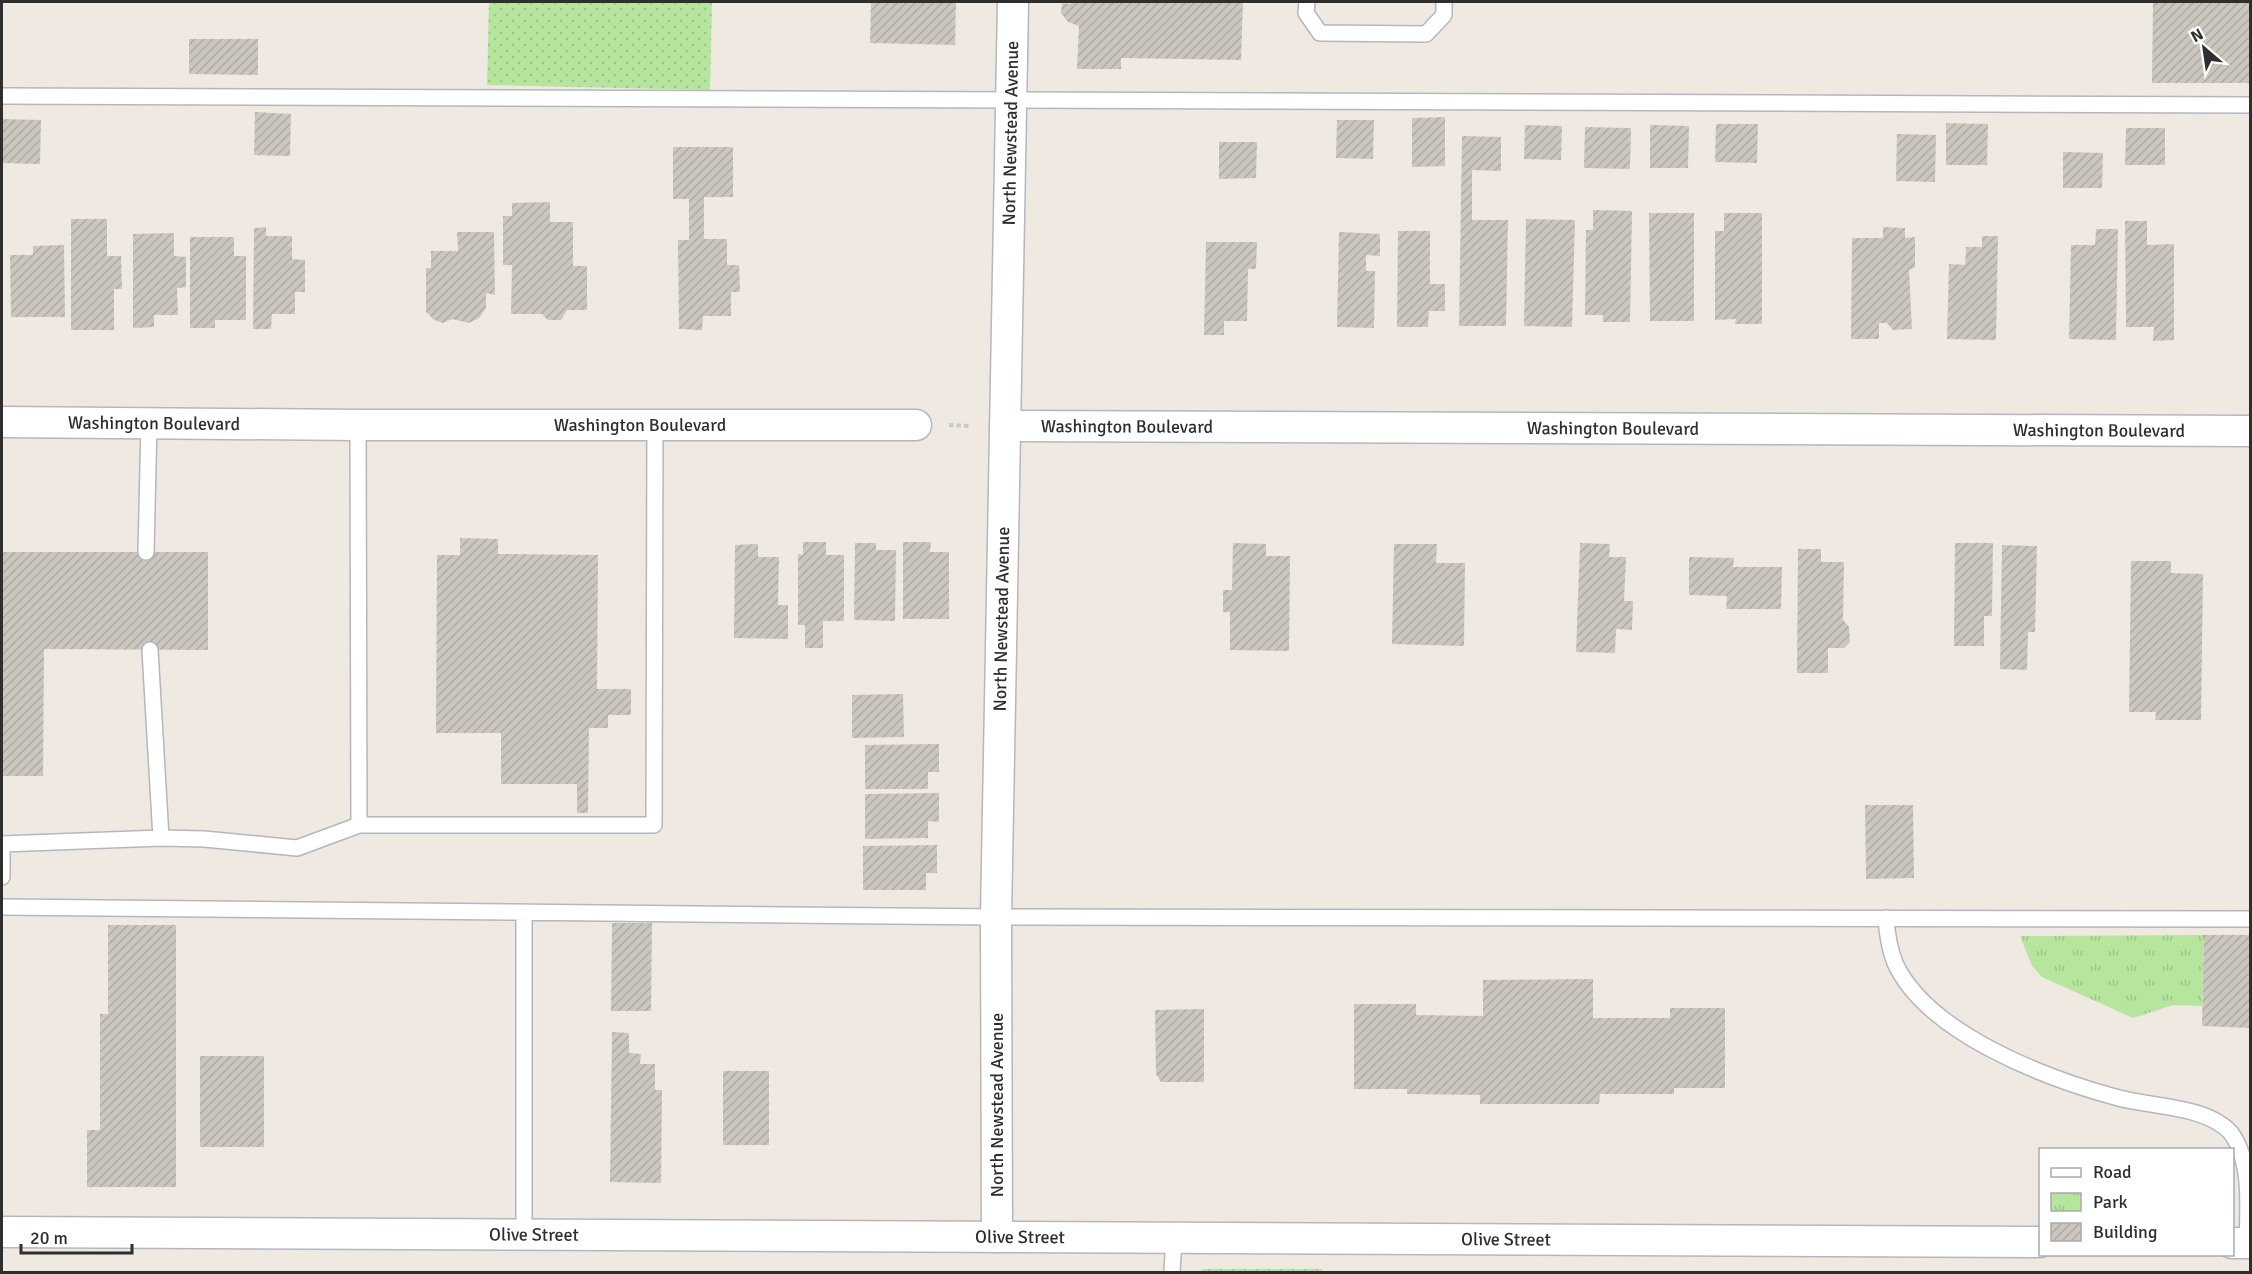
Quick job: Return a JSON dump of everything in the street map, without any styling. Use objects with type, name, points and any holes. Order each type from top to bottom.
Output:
[{"type":"street","name":"North Newstead Avenue","points":[[997,1237],[996,917],[1013,100],[1013,2]]},
{"type":"street","name":"Washington Boulevard","points":[[2,422],[358,425],[655,423],[916,425]]},
{"type":"street","name":"Washington Boulevard","points":[[1005,426],[2250,432]]},
{"type":"street","name":"Olive Street","points":[[2,1232],[2039,1242]]},
{"type":"lane","points":[[1306,2],[1306,13],[1320,33],[1426,34],[1444,15],[1444,2]]},
{"type":"lane","points":[[2,96],[2250,105]]},
{"type":"lane","points":[[146,552],[149,423]]},
{"type":"lane","points":[[2,877],[2,844],[161,838],[204,839],[297,848],[359,825],[654,825],[655,423]]},
{"type":"lane","points":[[358,425],[359,825]]},
{"type":"lane","points":[[150,650],[161,838]]},
{"type":"lane","points":[[2,907],[996,917],[2250,919]]},
{"type":"lane","points":[[524,912],[524,1235]]},
{"type":"lane","points":[[1886,918],[1888,941],[1895,962],[1905,980],[1920,999],[1958,1031],[2030,1068],[2116,1098],[2181,1110],[2209,1119],[2230,1132],[2241,1147],[2247,1163],[2249,1188],[2243,1243]]},
{"type":"lane","points":[[1172,1272],[1174,1238]]},
{"type":"path","points":[[916,425],[1005,426]]},
{"type":"green space","points":[[489,2],[712,2],[710,90],[487,85]]},
{"type":"green space","points":[[2204,935],[2202,1006],[2173,1005],[2133,1018],[2042,977],[2032,966],[2020,936]]},
{"type":"green space","points":[[1202,1269],[1322,1269],[1322,1272],[1202,1272]]},
{"type":"building","points":[[871,2],[956,2],[955,45],[870,43]]},
{"type":"building","points":[[1071,2],[1243,2],[1241,60],[1121,58],[1121,69],[1077,69],[1079,26],[1068,22],[1061,13],[1062,3],[1071,4]]},
{"type":"building","points":[[2153,2],[2250,2],[2250,83],[2152,83]]},
{"type":"building","points":[[189,39],[258,39],[258,75],[189,74]]},
{"type":"building","points":[[255,112],[291,114],[290,156],[254,155]]},
{"type":"building","points":[[1445,117],[1445,166],[1412,167],[1412,118]]},
{"type":"building","points":[[2,119],[41,120],[40,164],[2,163]]},
{"type":"building","points":[[1337,120],[1374,120],[1373,159],[1336,158]]},
{"type":"building","points":[[1946,123],[1988,124],[1987,165],[1946,165]]},
{"type":"building","points":[[1716,124],[1758,124],[1757,163],[1715,162]]},
{"type":"building","points":[[1525,125],[1562,126],[1561,160],[1524,159]]},
{"type":"building","points":[[1650,125],[1689,126],[1688,168],[1650,168]]},
{"type":"building","points":[[1585,127],[1631,128],[1630,169],[1584,168]]},
{"type":"building","points":[[2126,128],[2165,128],[2165,165],[2125,165]]},
{"type":"building","points":[[1897,134],[1936,135],[1935,182],[1896,181]]},
{"type":"building","points":[[1462,136],[1501,137],[1501,171],[1472,170],[1472,220],[1508,220],[1506,326],[1459,326]]},
{"type":"building","points":[[1219,142],[1257,142],[1256,178],[1219,179]]},
{"type":"building","points":[[673,147],[733,147],[733,197],[704,197],[704,239],[727,239],[727,265],[739,265],[740,292],[731,292],[731,316],[703,316],[702,330],[679,329],[678,240],[689,240],[689,199],[673,199]]},
{"type":"building","points":[[2063,152],[2103,153],[2102,188],[2063,188]]},
{"type":"building","points":[[550,202],[550,222],[573,222],[573,266],[587,266],[587,310],[567,310],[561,320],[548,320],[542,314],[511,314],[512,265],[503,265],[503,216],[512,216],[512,203]]},
{"type":"building","points":[[1593,210],[1632,211],[1630,322],[1603,322],[1603,315],[1585,315],[1586,230],[1593,230]]},
{"type":"building","points":[[1649,213],[1694,213],[1694,321],[1650,321]]},
{"type":"building","points":[[1724,213],[1762,213],[1762,324],[1735,324],[1736,319],[1715,320],[1715,231],[1724,231]]},
{"type":"building","points":[[71,219],[107,219],[107,256],[121,256],[122,289],[114,289],[114,330],[71,330]]},
{"type":"building","points":[[1526,219],[1575,220],[1572,327],[1524,326]]},
{"type":"building","points":[[2125,221],[2147,221],[2147,245],[2174,244],[2174,340],[2153,341],[2154,327],[2126,327]]},
{"type":"building","points":[[266,227],[266,236],[292,236],[292,259],[305,260],[305,292],[295,292],[295,314],[272,314],[271,329],[253,329],[254,228]]},
{"type":"building","points":[[1883,227],[1905,228],[1905,238],[1915,237],[1915,267],[1909,270],[1912,329],[1893,330],[1887,323],[1879,323],[1879,339],[1851,339],[1852,238],[1883,238]]},
{"type":"building","points":[[2096,229],[2118,229],[2116,340],[2069,339],[2071,245],[2095,245]]},
{"type":"building","points":[[1398,231],[1430,231],[1430,284],[1445,284],[1445,311],[1429,311],[1428,327],[1397,327]]},
{"type":"building","points":[[457,232],[494,232],[495,295],[486,293],[486,308],[479,318],[469,323],[452,319],[443,323],[434,320],[426,312],[426,268],[431,268],[431,251],[458,251]]},
{"type":"building","points":[[1339,232],[1380,234],[1380,256],[1366,255],[1366,271],[1375,271],[1374,328],[1337,327]]},
{"type":"building","points":[[174,233],[174,256],[186,257],[186,287],[177,288],[178,315],[154,315],[154,327],[133,328],[133,234]]},
{"type":"building","points":[[1982,236],[1998,236],[1996,340],[1947,339],[1949,264],[1965,265],[1966,247],[1982,247]]},
{"type":"building","points":[[190,237],[234,237],[234,256],[246,256],[246,320],[215,320],[215,328],[190,328]]},
{"type":"building","points":[[1206,242],[1257,242],[1256,269],[1248,269],[1247,321],[1224,321],[1224,335],[1204,335]]},
{"type":"building","points":[[64,245],[65,317],[11,317],[10,255],[33,255],[33,246]]},
{"type":"building","points":[[460,538],[498,539],[498,554],[598,555],[597,689],[631,689],[631,715],[608,715],[608,728],[589,728],[588,813],[577,813],[577,784],[501,784],[501,733],[436,733],[437,555],[460,555]]},
{"type":"building","points":[[803,542],[826,542],[826,555],[844,555],[844,621],[823,621],[823,648],[805,648],[805,625],[798,625],[798,554],[803,555]]},
{"type":"building","points":[[903,542],[931,542],[930,552],[949,552],[949,619],[903,619]]},
{"type":"building","points":[[855,543],[876,543],[876,550],[896,550],[895,621],[854,620]]},
{"type":"building","points":[[1233,543],[1266,544],[1266,556],[1290,556],[1289,651],[1230,650],[1230,612],[1223,612],[1223,590],[1232,590]]},
{"type":"building","points":[[1580,543],[1610,544],[1609,557],[1626,557],[1624,601],[1633,601],[1632,630],[1616,629],[1615,653],[1576,652]]},
{"type":"building","points":[[1955,543],[1993,543],[1992,616],[1984,616],[1984,646],[1954,646]]},
{"type":"building","points":[[758,544],[758,557],[779,557],[778,605],[788,605],[788,639],[734,638],[735,545]]},
{"type":"building","points":[[1394,544],[1437,544],[1436,563],[1465,563],[1464,646],[1392,644]]},
{"type":"building","points":[[2002,545],[2037,546],[2035,632],[2028,632],[2027,670],[2000,669]]},
{"type":"building","points":[[1798,549],[1821,549],[1821,562],[1844,562],[1843,620],[1849,627],[1850,642],[1844,648],[1828,648],[1828,673],[1797,673]]},
{"type":"building","points":[[2,552],[208,552],[208,650],[44,649],[43,776],[2,776]]},
{"type":"building","points":[[1689,557],[1734,558],[1733,567],[1782,567],[1781,609],[1726,609],[1727,596],[1689,595]]},
{"type":"building","points":[[2131,561],[2171,561],[2171,573],[2203,574],[2201,720],[2155,720],[2156,712],[2129,712]]},
{"type":"building","points":[[903,694],[904,737],[852,738],[852,695]]},
{"type":"building","points":[[939,744],[939,772],[928,772],[928,789],[865,789],[865,745]]},
{"type":"building","points":[[939,793],[939,822],[928,821],[928,838],[865,839],[865,794]]},
{"type":"building","points":[[1865,805],[1913,805],[1914,878],[1866,879]]},
{"type":"building","points":[[937,845],[937,873],[926,873],[926,890],[863,890],[863,846]]},
{"type":"building","points":[[612,923],[652,923],[651,1011],[611,1011]]},
{"type":"building","points":[[108,925],[176,925],[176,1187],[87,1187],[87,1130],[100,1130],[100,1014],[108,1014]]},
{"type":"building","points":[[2204,935],[2250,935],[2250,1028],[2202,1026]]},
{"type":"building","points":[[1593,979],[1593,1018],[1670,1018],[1670,1008],[1725,1008],[1725,1088],[1674,1088],[1674,1094],[1600,1094],[1599,1104],[1480,1104],[1480,1095],[1407,1094],[1407,1089],[1354,1089],[1354,1004],[1416,1004],[1416,1015],[1483,1016],[1483,980]]},
{"type":"building","points":[[1204,1009],[1204,1082],[1161,1082],[1156,1074],[1155,1010]]},
{"type":"building","points":[[612,1032],[629,1033],[629,1053],[641,1054],[640,1064],[655,1064],[655,1090],[662,1090],[661,1183],[610,1182]]},
{"type":"building","points":[[200,1056],[264,1056],[264,1147],[200,1147]]},
{"type":"building","points":[[723,1071],[769,1071],[769,1145],[723,1145]]}]
